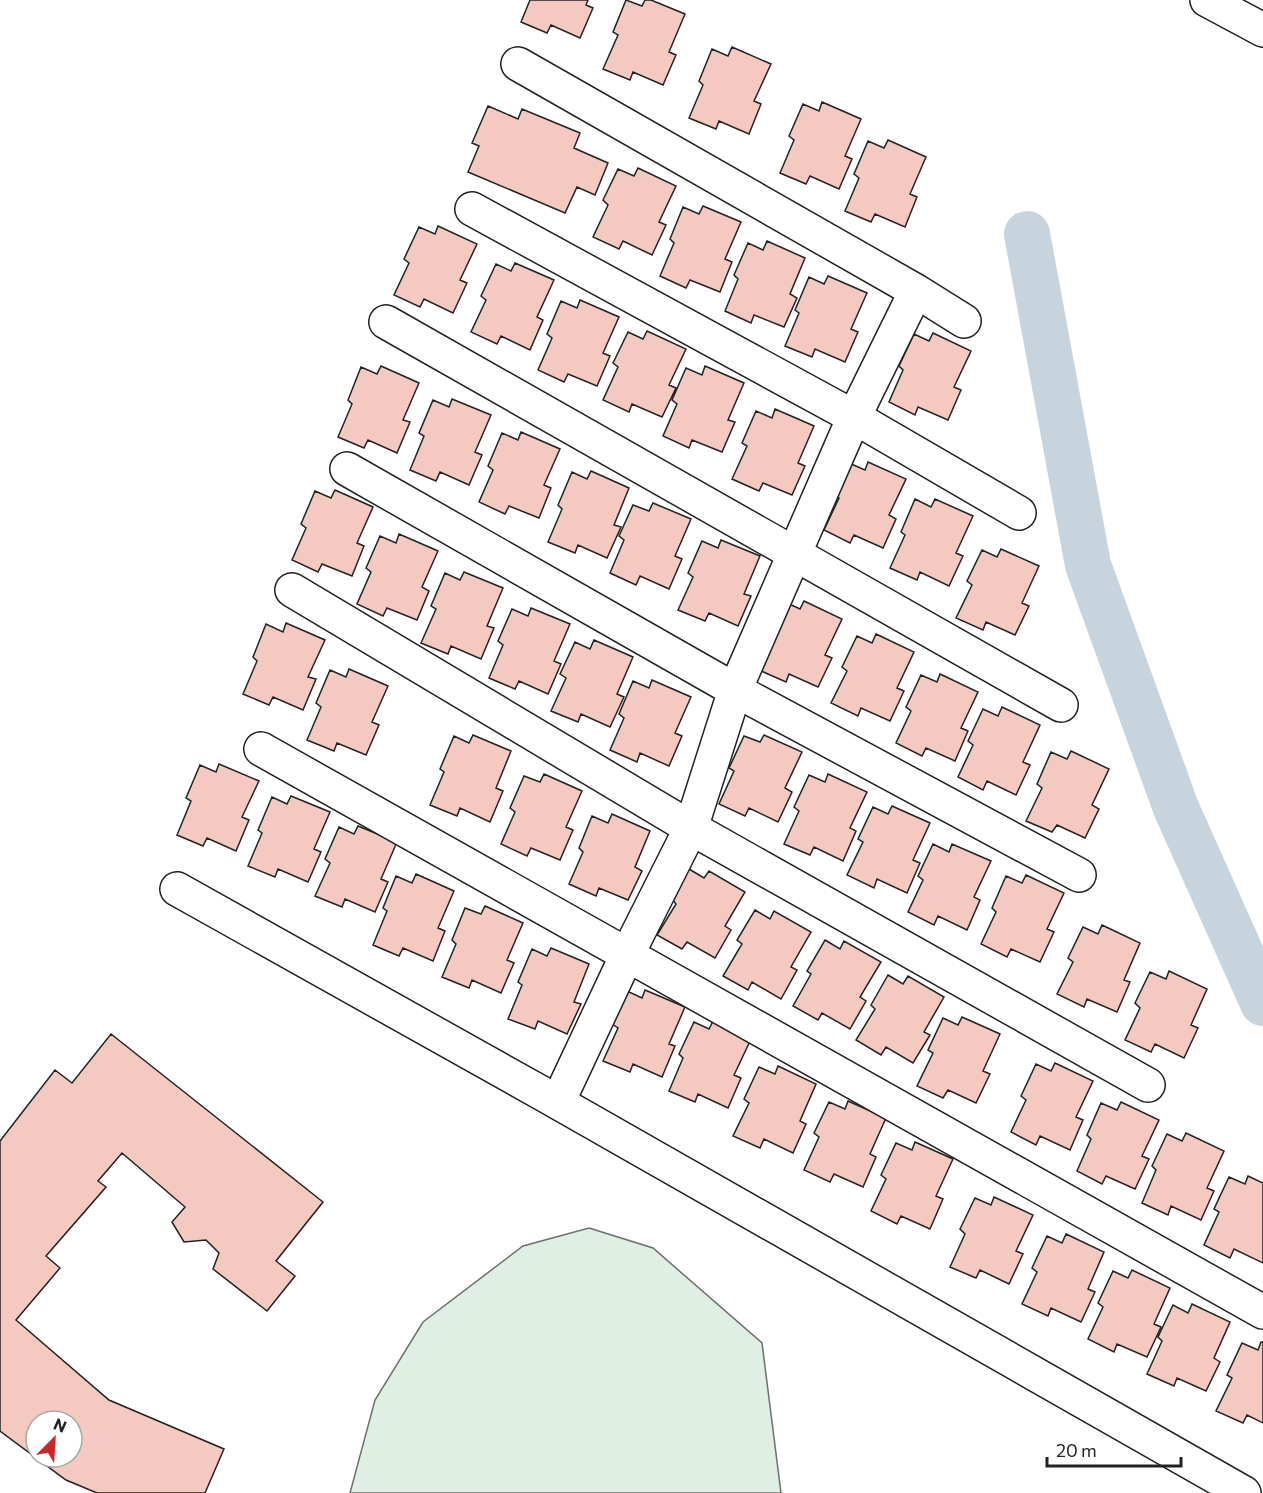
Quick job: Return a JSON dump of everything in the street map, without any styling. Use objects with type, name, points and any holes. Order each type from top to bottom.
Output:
[{"type":"street","points":[[1207,0],[1263,30]]},
{"type":"street","points":[[518,64],[916,291],[964,321]]},
{"type":"street","points":[[472,209],[854,417],[1019,513]]},
{"type":"street","points":[[558,1102],[690,828],[735,690],[854,417],[916,291]]},
{"type":"street","points":[[386,322],[1061,705]]},
{"type":"street","points":[[347,469],[735,690],[1079,875]]},
{"type":"street","points":[[292,590],[690,828],[1148,1085]]},
{"type":"street","points":[[261,749],[1263,1312]]},
{"type":"street","points":[[177,890],[558,1102],[1244,1493]]},
{"type":"green space","points":[[589,1228],[653,1248],[762,1343],[781,1493],[350,1493],[375,1400],[423,1322],[523,1246]]},
{"type":"building","points":[[530,0],[588,0],[586,5],[593,8],[580,38],[551,25],[547,33],[521,22]]},
{"type":"building","points":[[626,0],[642,6],[645,0],[651,0],[685,14],[669,52],[676,55],[663,85],[633,72],[630,80],[603,69],[618,35],[613,32]]},
{"type":"building","points":[[732,47],[771,64],[754,101],[761,104],[749,134],[719,121],[716,129],[689,118],[703,85],[699,81],[712,49],[728,56]]},
{"type":"building","points":[[822,102],[861,119],[845,156],[852,159],[839,189],[810,176],[806,184],[780,173],[794,140],[789,136],[803,104],[819,111]]},
{"type":"building","points":[[488,106],[518,119],[522,109],[580,133],[574,148],[608,163],[595,195],[577,187],[565,213],[468,172],[479,146],[472,143]]},
{"type":"building","points":[[888,140],[926,157],[910,194],[917,197],[905,227],[875,214],[871,222],[845,211],[859,178],[854,174],[868,141],[884,148]]},
{"type":"building","points":[[638,168],[676,186],[659,222],[666,225],[652,255],[623,241],[619,249],[593,237],[608,205],[603,200],[618,169],[634,176]]},
{"type":"building","points":[[703,206],[741,222],[725,259],[732,262],[720,292],[690,280],[686,288],[660,276],[674,243],[670,239],[683,207],[699,214]]},
{"type":"building","points":[[438,226],[477,244],[460,280],[467,283],[453,313],[424,299],[420,307],[394,295],[409,263],[404,259],[419,227],[435,234]]},
{"type":"building","points":[[767,241],[805,258],[790,294],[797,298],[784,327],[754,315],[751,323],[725,311],[738,279],[734,275],[748,243],[763,250]]},
{"type":"building","points":[[515,263],[554,280],[537,317],[543,320],[530,350],[501,336],[497,344],[471,332],[486,300],[481,296],[496,264],[511,271]]},
{"type":"building","points":[[828,276],[867,293],[851,329],[858,332],[845,362],[815,349],[812,357],[785,346],[799,313],[795,310],[809,277],[824,284]]},
{"type":"building","points":[[580,300],[619,317],[603,353],[610,356],[597,386],[568,374],[564,382],[538,370],[552,338],[547,334],[561,301],[577,308]]},
{"type":"building","points":[[647,331],[686,349],[669,385],[676,388],[662,417],[632,404],[629,412],[603,400],[618,367],[613,363],[628,332],[643,339]]},
{"type":"building","points":[[933,333],[971,351],[954,387],[961,390],[948,420],[918,407],[915,415],[889,402],[903,370],[899,366],[914,334],[929,341]]},
{"type":"building","points":[[381,366],[419,383],[403,420],[410,422],[397,453],[368,440],[364,448],[338,437],[352,404],[348,400],[361,367],[377,374]]},
{"type":"building","points":[[705,366],[744,383],[728,420],[735,422],[722,452],[692,440],[689,448],[663,436],[677,404],[672,400],[686,368],[702,375]]},
{"type":"building","points":[[452,399],[491,415],[475,452],[482,455],[469,485],[440,472],[436,481],[410,470],[424,436],[419,433],[433,400],[449,407]]},
{"type":"building","points":[[775,409],[814,426],[798,463],[805,466],[792,495],[763,483],[759,491],[732,479],[747,446],[742,443],[756,411],[772,418]]},
{"type":"building","points":[[521,432],[560,449],[544,485],[551,488],[539,518],[509,506],[505,514],[479,502],[493,470],[488,466],[502,433],[518,440]]},
{"type":"building","points":[[868,462],[906,479],[889,515],[896,519],[883,548],[854,535],[850,543],[824,530],[839,498],[834,494],[849,463],[865,470]]},
{"type":"building","points":[[591,471],[629,488],[614,525],[621,527],[607,558],[578,545],[575,553],[548,542],[562,509],[558,505],[572,472],[587,479]]},
{"type":"building","points":[[335,490],[373,507],[357,543],[364,546],[352,576],[322,564],[318,572],[292,560],[306,528],[301,524],[315,491],[331,498]]},
{"type":"building","points":[[915,499],[931,507],[935,499],[973,516],[956,553],[963,556],[949,586],[920,572],[917,580],[890,568],[905,535],[901,532]]},
{"type":"building","points":[[653,503],[691,519],[675,556],[682,559],[669,589],[640,576],[636,585],[610,573],[624,540],[619,536],[633,505],[649,511]]},
{"type":"building","points":[[399,534],[438,551],[422,587],[429,591],[417,620],[387,608],[383,616],[357,604],[371,572],[366,568],[380,536],[396,543]]},
{"type":"building","points":[[721,540],[760,556],[744,594],[751,596],[738,626],[709,613],[705,621],[678,610],[693,577],[688,573],[702,541],[718,548]]},
{"type":"building","points":[[1001,549],[1039,566],[1022,603],[1029,606],[1015,635],[986,622],[983,630],[956,618],[972,585],[967,581],[982,550],[997,557]]},
{"type":"building","points":[[464,572],[503,588],[487,626],[494,628],[481,659],[451,646],[448,654],[421,643],[436,609],[431,606],[445,573],[460,580]]},
{"type":"building","points":[[804,601],[842,619],[825,655],[832,658],[818,687],[789,674],[786,682],[759,670],[785,602],[800,609]]},
{"type":"building","points":[[531,608],[570,624],[554,661],[561,664],[548,694],[519,681],[515,689],[489,678],[503,645],[498,641],[512,609],[528,616]]},
{"type":"building","points":[[286,623],[325,640],[308,677],[316,679],[303,710],[273,697],[269,705],[243,694],[257,661],[253,657],[266,624],[283,632]]},
{"type":"building","points":[[876,634],[914,652],[897,688],[904,691],[890,721],[861,708],[858,716],[831,703],[847,671],[842,667],[857,636],[872,643]]},
{"type":"building","points":[[594,640],[633,657],[617,694],[624,697],[610,727],[581,714],[578,722],[551,711],[566,678],[560,674],[575,642],[590,649]]},
{"type":"building","points":[[349,669],[388,686],[372,722],[379,725],[366,755],[337,743],[334,751],[307,740],[321,707],[316,703],[330,670],[346,677]]},
{"type":"building","points":[[940,674],[978,692],[961,728],[968,731],[955,761],[926,748],[922,756],[896,743],[911,711],[906,707],[921,675],[937,682]]},
{"type":"building","points":[[652,680],[691,697],[675,733],[682,736],[669,766],[640,753],[637,762],[610,750],[624,718],[619,714],[633,681],[649,688]]},
{"type":"building","points":[[1002,707],[1040,725],[1023,762],[1030,765],[1016,795],[987,781],[983,790],[958,777],[973,745],[968,741],[983,709],[998,716]]},
{"type":"building","points":[[473,735],[511,751],[496,788],[503,791],[490,822],[460,808],[457,816],[430,805],[444,772],[440,769],[454,736],[469,743]]},
{"type":"building","points":[[764,735],[802,752],[785,788],[792,792],[778,822],[749,808],[745,816],[719,804],[734,771],[729,768],[744,736],[760,742]]},
{"type":"building","points":[[1071,751],[1109,769],[1092,805],[1099,809],[1085,838],[1057,825],[1052,832],[1026,821],[1042,788],[1037,784],[1051,752],[1067,759]]},
{"type":"building","points":[[219,764],[259,781],[242,817],[249,820],[236,851],[207,838],[203,846],[177,835],[191,801],[186,798],[200,765],[216,772]]},
{"type":"building","points":[[544,774],[582,791],[566,827],[573,830],[560,860],[531,848],[527,856],[501,844],[515,812],[510,808],[524,776],[540,782]]},
{"type":"building","points":[[828,774],[867,792],[850,828],[856,831],[843,861],[814,847],[810,855],[784,844],[799,811],[794,807],[809,775],[825,782]]},
{"type":"building","points":[[291,796],[330,812],[314,849],[321,852],[308,882],[278,869],[275,877],[248,866],[262,833],[258,830],[272,797],[287,804]]},
{"type":"building","points":[[892,806],[930,823],[913,860],[920,863],[907,893],[877,879],[874,888],[847,875],[863,842],[858,839],[873,807],[888,814]]},
{"type":"building","points":[[612,814],[650,831],[635,867],[642,871],[628,900],[599,888],[596,896],[569,884],[583,852],[579,848],[592,816],[608,823]]},
{"type":"building","points":[[358,826],[397,842],[381,879],[388,882],[375,912],[345,899],[342,907],[315,896],[330,863],[325,859],[339,827],[354,834]]},
{"type":"building","points":[[933,844],[949,852],[952,844],[991,861],[974,897],[980,900],[967,930],[938,916],[934,925],[908,912],[923,880],[918,876]]},
{"type":"building","points":[[689,869],[704,878],[709,871],[745,892],[725,926],[731,930],[715,958],[687,942],[682,949],[657,935],[676,904],[672,899]]},
{"type":"building","points":[[416,874],[454,891],[438,928],[445,931],[433,961],[403,948],[399,956],[373,945],[387,911],[383,908],[396,876],[412,883]]},
{"type":"building","points":[[1026,875],[1064,893],[1047,929],[1054,932],[1040,962],[1011,949],[1007,957],[981,944],[996,912],[992,908],[1006,876],[1022,883]]},
{"type":"building","points":[[485,906],[523,923],[507,960],[514,963],[501,993],[472,980],[469,988],[442,977],[456,944],[452,940],[465,908],[481,914]]},
{"type":"building","points":[[755,910],[770,919],[774,911],[811,932],[791,967],[797,970],[781,999],[752,982],[748,990],[723,976],[742,944],[737,940]]},
{"type":"building","points":[[1102,925],[1140,943],[1124,980],[1130,982],[1117,1012],[1087,999],[1084,1007],[1057,994],[1073,962],[1068,958],[1083,927],[1098,934]]},
{"type":"building","points":[[825,940],[840,949],[844,941],[881,962],[860,997],[866,1001],[850,1029],[822,1013],[818,1020],[793,1006],[811,974],[807,971]]},
{"type":"building","points":[[551,948],[589,964],[574,1002],[581,1004],[567,1034],[538,1021],[535,1029],[508,1019],[522,985],[518,982],[532,949],[547,956]]},
{"type":"building","points":[[1169,971],[1207,989],[1191,1025],[1198,1028],[1184,1058],[1155,1044],[1151,1052],[1125,1040],[1140,1008],[1135,1003],[1150,972],[1166,979]]},
{"type":"building","points":[[888,975],[903,984],[908,976],[944,997],[924,1032],[930,1035],[913,1063],[886,1047],[881,1055],[856,1040],[875,1009],[871,1005]]},
{"type":"building","points":[[645,990],[685,1007],[669,1044],[675,1046],[662,1077],[633,1064],[630,1072],[603,1061],[618,1028],[612,1024],[627,991],[642,998]]},
{"type":"building","points":[[962,1017],[1000,1034],[983,1071],[990,1074],[976,1103],[948,1090],[943,1098],[917,1086],[933,1053],[928,1050],[943,1018],[958,1025]]},
{"type":"building","points":[[713,1021],[751,1039],[734,1075],[741,1078],[728,1108],[698,1094],[695,1102],[669,1091],[683,1058],[679,1054],[694,1022],[709,1029]]},
{"type":"building","points":[[111,1034],[323,1202],[276,1261],[295,1276],[267,1311],[213,1269],[219,1253],[206,1240],[184,1242],[172,1222],[185,1207],[122,1153],[98,1181],[106,1187],[46,1256],[60,1268],[16,1320],[109,1400],[224,1449],[205,1493],[97,1493],[66,1480],[51,1469],[84,1469],[84,1409],[24,1409],[24,1449],[0,1431],[0,1141],[55,1070],[72,1083]]},
{"type":"building","points":[[1055,1063],[1093,1081],[1076,1117],[1083,1120],[1070,1150],[1040,1136],[1036,1145],[1011,1132],[1026,1100],[1021,1096],[1036,1064],[1051,1071]]},
{"type":"building","points":[[778,1066],[816,1084],[800,1121],[806,1124],[793,1153],[764,1139],[760,1148],[733,1136],[749,1103],[744,1099],[759,1067],[775,1074]]},
{"type":"building","points":[[848,1101],[886,1118],[870,1154],[876,1157],[863,1187],[834,1174],[830,1182],[804,1170],[819,1137],[814,1133],[829,1102],[845,1109]]},
{"type":"building","points":[[1121,1102],[1159,1120],[1142,1156],[1149,1159],[1135,1189],[1106,1176],[1102,1184],[1077,1171],[1091,1139],[1087,1135],[1101,1103],[1117,1110]]},
{"type":"building","points":[[1186,1133],[1224,1151],[1207,1188],[1214,1191],[1201,1220],[1171,1206],[1168,1215],[1142,1203],[1156,1170],[1152,1166],[1167,1134],[1182,1141]]},
{"type":"building","points":[[915,1142],[953,1159],[936,1196],[943,1199],[930,1229],[901,1216],[897,1224],[871,1211],[886,1179],[881,1175],[896,1143],[912,1150]]},
{"type":"building","points":[[1248,1176],[1263,1183],[1263,1263],[1234,1249],[1230,1258],[1204,1245],[1219,1212],[1214,1209],[1229,1177],[1245,1184]]},
{"type":"building","points":[[994,1197],[1033,1215],[1016,1251],[1023,1254],[1009,1284],[980,1270],[976,1278],[950,1267],[965,1234],[960,1229],[975,1198],[991,1205]]},
{"type":"building","points":[[1066,1234],[1104,1252],[1088,1289],[1095,1292],[1081,1322],[1051,1308],[1048,1316],[1022,1304],[1037,1272],[1032,1268],[1047,1236],[1062,1243]]},
{"type":"building","points":[[1132,1270],[1170,1288],[1154,1324],[1161,1327],[1147,1357],[1117,1344],[1114,1352],[1088,1339],[1103,1307],[1098,1303],[1113,1271],[1128,1278]]},
{"type":"building","points":[[1192,1304],[1230,1322],[1214,1358],[1220,1362],[1206,1391],[1177,1378],[1174,1386],[1147,1374],[1162,1341],[1158,1337],[1173,1305],[1188,1313]]},
{"type":"building","points":[[1263,1342],[1263,1423],[1247,1415],[1243,1423],[1216,1411],[1232,1378],[1227,1375],[1242,1343],[1258,1350]]},
{"type":"waterway","points":[[1027,234],[1088,565],[1176,808],[1263,1003]]}]
